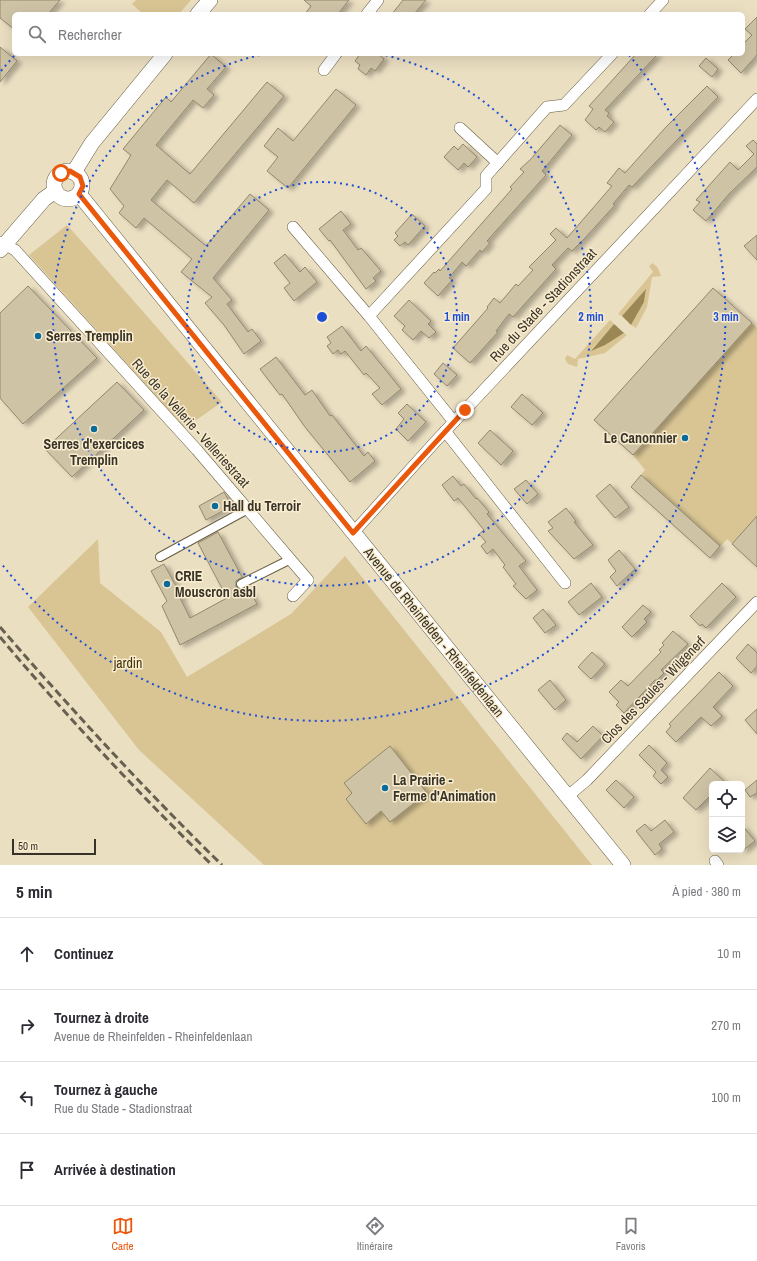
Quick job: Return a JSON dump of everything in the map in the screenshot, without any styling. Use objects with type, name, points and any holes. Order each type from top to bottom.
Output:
[{"type":"main road","points":[[200,12],[210,0]]},
{"type":"main road","points":[[74,172],[92,144],[163,56]]},
{"type":"main road","points":[[65,171],[74,172],[80,177],[83,186],[79,194],[71,199],[62,198],[56,191],[54,183],[58,175],[65,171]]},
{"type":"main road","points":[[1,245],[44,199],[56,191]]},
{"type":"main road","name":"Avenue de Rheinfelden - Rheinfeldenlaan","points":[[79,194],[623,865]]},
{"type":"street","points":[[369,12],[378,0]]},
{"type":"street","points":[[652,12],[663,0]]},
{"type":"street","points":[[324,70],[334,56]]},
{"type":"street","points":[[369,316],[486,189],[486,176],[547,107],[564,105],[610,56]]},
{"type":"street","name":"Rue du Stade - Stadionstraat","points":[[353,533],[445,431],[757,99]]},
{"type":"street","points":[[460,128],[498,163]]},
{"type":"street","points":[[293,227],[369,316],[454,422]]},
{"type":"street","name":"Rue de la Vellerie - Velleriestraat","points":[[1,245],[15,250],[248,509],[289,560],[308,580],[294,596]]},
{"type":"street","points":[[445,431],[565,583]]},
{"type":"street","points":[[160,557],[248,509]]},
{"type":"street","points":[[241,584],[289,560]]},
{"type":"street","name":"Clos des Saules - Wilgenerf","points":[[568,796],[587,780],[757,602]]},
{"type":"green space","points":[[136,0],[191,0],[181,12],[141,12],[132,4]]},
{"type":"green space","points":[[67,225],[222,402],[185,428],[29,255]]},
{"type":"green space","points":[[653,263],[658,268],[661,276],[652,277],[647,307],[636,328],[631,325],[644,302],[646,290],[622,316],[618,314],[653,272],[649,266]]},
{"type":"green space","name":"Le Canonnier","points":[[713,288],[757,328],[757,567],[727,539],[710,558],[631,487],[645,470],[633,455],[594,420]]},
{"type":"green space","points":[[610,320],[614,324],[591,350],[624,333],[627,335],[605,353],[578,359],[577,367],[568,364],[565,359],[567,355],[575,359]]},
{"type":"green space","name":"jardin","points":[[98,539],[100,583],[161,632],[187,677],[291,614],[345,556],[592,865],[264,865],[139,750],[28,607]]},
{"type":"shaded area","points":[[646,289],[644,302],[631,325],[622,316]]},
{"type":"shaded area","points":[[614,324],[624,333],[605,345],[591,351]]},
{"type":"building","points":[[0,0],[60,0],[50,12],[12,12],[12,27],[0,18]]},
{"type":"building","points":[[304,0],[349,0],[340,12],[306,12],[311,6]]},
{"type":"building","points":[[403,0],[426,0],[416,12],[394,12]]},
{"type":"building","points":[[757,17],[757,55],[741,73],[728,60],[732,56],[745,56],[745,42],[752,35],[745,29]]},
{"type":"building","points":[[0,47],[17,61],[0,82]]},
{"type":"building","points":[[209,56],[213,56],[226,67],[207,89],[214,95],[203,108],[193,100],[156,145],[190,174],[267,82],[284,96],[194,203],[167,180],[151,200],[206,246],[250,194],[269,210],[213,278],[232,300],[227,304],[248,332],[252,329],[261,341],[244,354],[224,325],[205,303],[212,297],[181,272],[192,259],[144,218],[136,228],[119,213],[124,206],[110,189],[131,155],[123,149],[166,97],[171,102]]},
{"type":"building","points":[[359,56],[380,56],[384,59],[375,71],[371,68],[366,75],[358,69],[360,65],[355,61]]},
{"type":"building","points":[[634,56],[656,56],[605,110],[609,113],[607,116],[614,122],[605,132],[599,127],[596,130],[585,120],[593,109],[589,106]]},
{"type":"building","points":[[706,58],[718,69],[712,77],[699,66]]},
{"type":"building","points":[[707,86],[718,97],[632,187],[629,185],[613,204],[615,205],[585,238],[572,251],[568,248],[552,265],[556,269],[513,317],[509,314],[496,331],[498,332],[470,363],[453,348],[488,308],[487,307],[494,298],[500,303],[516,284],[518,286],[533,270],[529,267],[556,240],[550,234],[556,228],[567,238],[612,186],[607,183],[619,168],[625,173],[665,128]]},
{"type":"building","points":[[336,89],[356,105],[288,188],[267,171],[278,157],[264,146],[278,128],[293,141]]},
{"type":"building","points":[[560,125],[572,135],[542,171],[546,175],[487,241],[490,243],[482,252],[480,250],[466,266],[462,262],[449,278],[452,280],[438,296],[424,283],[434,272],[435,273],[439,269],[440,271],[512,189],[510,187],[524,172],[520,169],[530,160]]},
{"type":"building","points":[[753,140],[757,144],[757,167],[729,194],[706,221],[693,210],[700,202],[696,200],[730,162],[738,170],[754,154],[746,146]]},
{"type":"building","points":[[463,144],[477,157],[468,167],[464,163],[458,170],[444,157],[454,146],[458,150]]},
{"type":"building","points":[[341,211],[351,224],[343,230],[358,250],[361,248],[381,271],[373,278],[376,281],[366,289],[330,240],[329,241],[319,229]]},
{"type":"building","points":[[412,214],[425,226],[408,245],[405,242],[400,246],[394,240],[398,236],[395,233]]},
{"type":"building","points":[[757,235],[757,260],[744,246]]},
{"type":"building","points":[[285,254],[300,272],[305,267],[317,282],[294,301],[284,288],[290,283],[274,263]]},
{"type":"building","name":"Serres Tremplin","points":[[28,286],[97,358],[23,424],[0,398],[0,313]]},
{"type":"building","points":[[713,288],[752,323],[633,455],[594,420]]},
{"type":"building","points":[[409,300],[431,321],[428,324],[436,332],[429,338],[421,331],[413,340],[402,330],[405,326],[394,316]]},
{"type":"building","points":[[342,326],[361,351],[366,346],[401,389],[382,405],[372,394],[380,388],[366,373],[364,375],[345,351],[341,354],[338,350],[333,354],[327,346],[331,343],[327,337]]},
{"type":"building","points":[[276,357],[305,395],[312,390],[330,416],[332,415],[364,456],[368,452],[375,461],[350,482],[305,427],[282,394],[280,395],[260,369]]},
{"type":"building","points":[[443,363],[457,375],[447,386],[434,374]]},
{"type":"building","name":"Serres d'exercices Tremplin","points":[[117,382],[144,410],[72,477],[45,449]]},
{"type":"building","points":[[522,394],[543,413],[532,425],[511,407]]},
{"type":"building","points":[[407,404],[426,422],[408,441],[396,429],[404,419],[398,413]]},
{"type":"building","points":[[490,430],[513,451],[501,465],[478,443]]},
{"type":"building","points":[[641,475],[720,546],[710,558],[631,487]]},
{"type":"building","points":[[453,476],[461,486],[464,484],[476,499],[477,498],[489,512],[487,514],[526,561],[519,566],[537,590],[526,599],[513,586],[516,584],[503,567],[505,565],[493,549],[487,554],[481,546],[486,542],[479,534],[484,530],[458,498],[454,501],[442,485]]},
{"type":"building","points":[[526,480],[538,494],[527,504],[514,489]]},
{"type":"building","points":[[610,484],[629,507],[615,518],[596,496]]},
{"type":"building","name":"Hall du Terroir","points":[[224,492],[232,506],[206,520],[199,506]]},
{"type":"building","points":[[566,508],[576,521],[574,522],[593,545],[574,559],[548,531],[553,528],[548,522]]},
{"type":"building","points":[[757,516],[757,567],[732,544]]},
{"type":"building","points":[[218,532],[242,577],[236,581],[236,587],[241,589],[248,587],[257,604],[180,645],[162,606],[167,601],[151,571],[164,564],[182,597],[180,598],[190,618],[227,598],[198,543]]},
{"type":"building","points":[[619,550],[635,569],[617,586],[610,577],[616,571],[608,560]]},
{"type":"building","points":[[591,583],[602,597],[579,615],[568,602]]},
{"type":"building","points":[[722,583],[736,597],[706,628],[702,624],[700,626],[690,616]]},
{"type":"building","points":[[643,605],[651,612],[644,619],[647,622],[632,637],[622,627]]},
{"type":"building","points":[[543,609],[556,625],[545,633],[533,618]]},
{"type":"building","points":[[673,631],[688,644],[661,670],[664,673],[657,680],[655,680],[624,713],[616,705],[619,702],[609,692],[621,680],[628,686],[661,652],[659,650],[664,645],[662,643]]},
{"type":"building","points":[[748,644],[757,653],[757,666],[751,673],[736,658]]},
{"type":"building","points":[[592,652],[605,664],[591,679],[578,667]]},
{"type":"building","points":[[719,672],[733,686],[713,707],[722,716],[711,726],[701,717],[676,742],[666,732],[671,726],[669,724]]},
{"type":"building","points":[[550,680],[566,700],[555,710],[538,690]]},
{"type":"building","points":[[757,709],[757,734],[745,720]]},
{"type":"building","points":[[593,726],[603,736],[581,759],[562,739],[567,733],[577,742]]},
{"type":"building","points":[[649,745],[667,763],[661,770],[668,777],[661,784],[653,776],[656,772],[639,755]]},
{"type":"building","name":"La Prairie - Ferme d'Animation","points":[[390,746],[427,793],[390,822],[381,811],[366,824],[346,799],[352,793],[344,783]]},
{"type":"building","points":[[710,768],[724,781],[709,781],[709,797],[696,810],[683,798]]},
{"type":"building","points":[[616,780],[634,797],[624,808],[606,790]]},
{"type":"building","points":[[757,780],[757,793],[750,797],[745,790]]},
{"type":"building","points":[[665,820],[674,832],[659,844],[662,849],[655,855],[636,831],[645,824],[651,831]]},
{"type":"building","points":[[745,829],[755,841],[745,849]]},
{"type":"railway","points":[[0,627],[108,748],[222,865]]},
{"type":"railway","points":[[0,637],[103,754],[212,865]]},
{"type":"place","name":"Serres Tremplin","points":[[38,336]]},
{"type":"place","name":"Serres d'exercices Tremplin","points":[[94,429]]},
{"type":"place","name":"Le Canonnier","points":[[685,438]]},
{"type":"place","name":"Hall du Terroir","points":[[215,506]]},
{"type":"place","name":"CRIE Mouscron asbl","points":[[167,584]]},
{"type":"place","name":"La Prairie - Ferme d'Animation","points":[[385,788]]},
{"type":"route","points":[[61,173],[70,171],[78,174],[83,186],[79,194],[353,533],[465,410]]}]
